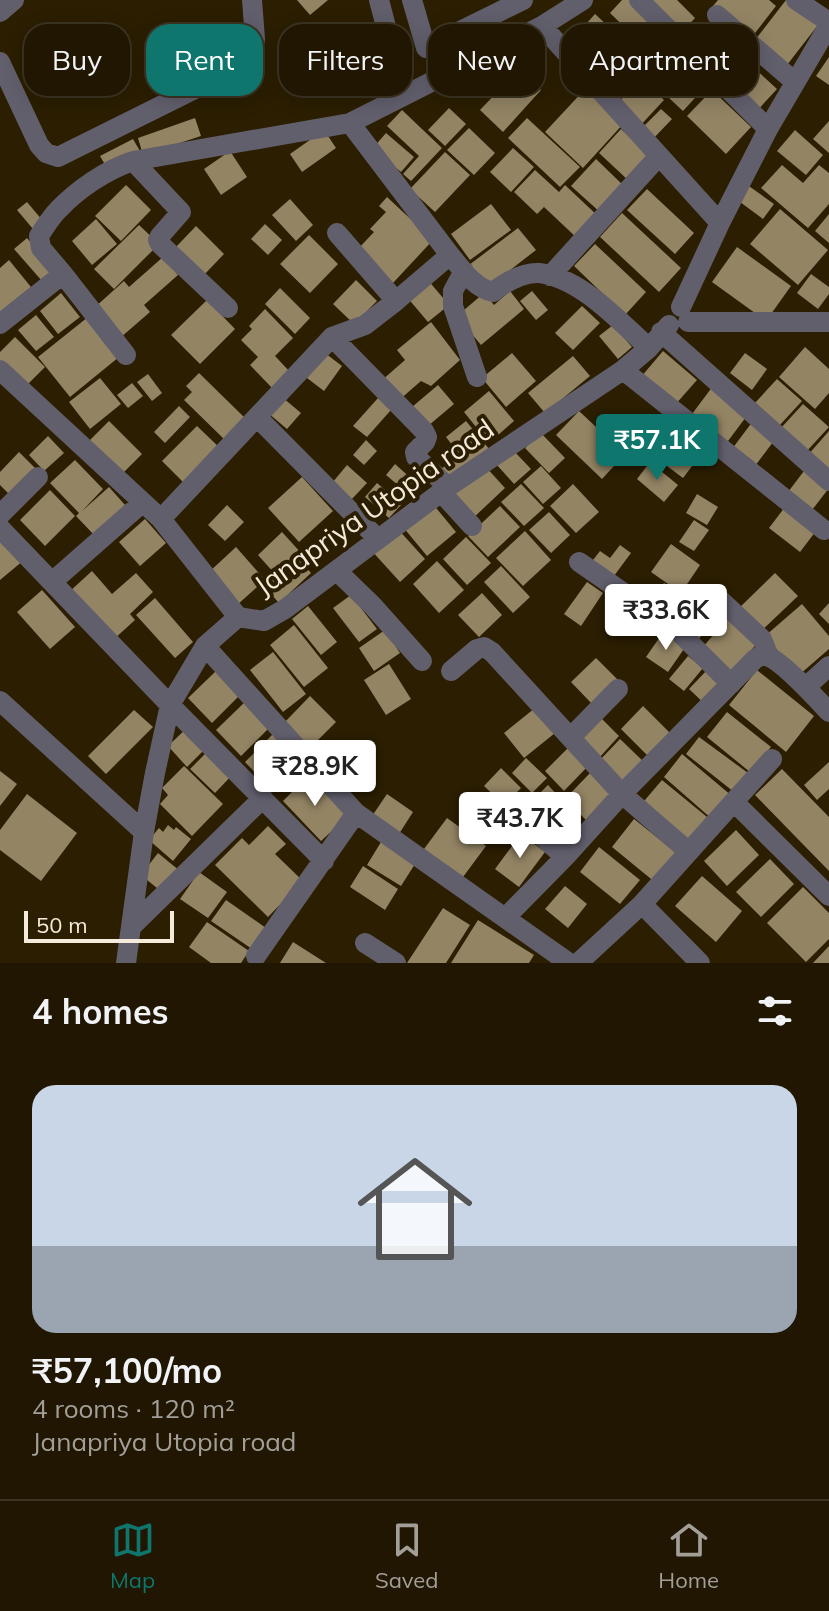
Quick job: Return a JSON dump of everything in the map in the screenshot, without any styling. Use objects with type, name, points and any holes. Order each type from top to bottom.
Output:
[{"type":"street","points":[[0,12],[14,0]]},
{"type":"street","points":[[0,62],[39,145],[46,153],[58,157],[241,66],[251,57],[255,39],[252,0]]},
{"type":"street","points":[[379,0],[385,24]]},
{"type":"street","points":[[412,0],[426,48],[523,0]]},
{"type":"street","points":[[545,24],[583,0]]},
{"type":"street","points":[[639,0],[768,129]]},
{"type":"street","points":[[669,327],[768,129],[829,24],[796,0]]},
{"type":"street","points":[[717,15],[795,82]]},
{"type":"street","points":[[545,29],[720,223]]},
{"type":"street","points":[[126,355],[41,248],[39,236],[57,211],[92,182],[120,165],[350,123],[428,84]]},
{"type":"street","points":[[350,123],[450,255],[476,284],[488,291],[493,292],[509,280],[537,273],[569,282],[603,306],[669,327],[829,322]]},
{"type":"street","points":[[550,276],[659,156]]},
{"type":"street","points":[[133,161],[181,212],[160,236],[160,244],[228,308]]},
{"type":"street","points":[[337,233],[396,301]]},
{"type":"street","points":[[161,519],[332,337],[365,325],[450,255]]},
{"type":"street","points":[[464,271],[453,291],[453,306],[477,377]]},
{"type":"street","points":[[0,324],[63,274]]},
{"type":"street","points":[[669,327],[829,481]]},
{"type":"street","name":"Janapriya Utopia road","points":[[126,963],[144,832],[170,705],[205,646],[238,617],[264,621],[285,609],[444,489],[623,370],[669,327]]},
{"type":"street","points":[[332,337],[424,431],[427,437],[415,452],[416,457],[472,526]]},
{"type":"street","points":[[0,370],[161,519],[238,617]]},
{"type":"street","points":[[623,370],[824,530]]},
{"type":"street","points":[[258,418],[378,539]]},
{"type":"street","points":[[0,515],[38,477]]},
{"type":"street","points":[[52,582],[142,503]]},
{"type":"street","points":[[0,528],[324,861]]},
{"type":"street","points":[[579,562],[676,629],[731,684]]},
{"type":"street","points":[[337,571],[422,661]]},
{"type":"street","points":[[714,594],[762,639],[769,657],[806,687],[829,712]]},
{"type":"street","points":[[205,646],[356,813],[569,963]]},
{"type":"street","points":[[451,671],[477,649],[484,647],[492,652],[622,794],[689,852]]},
{"type":"street","points":[[505,918],[755,659],[769,657]]},
{"type":"street","points":[[806,687],[829,666]]},
{"type":"street","points":[[571,737],[618,689]]},
{"type":"street","points":[[0,701],[144,832]]},
{"type":"street","points":[[578,963],[642,904],[772,759]]},
{"type":"street","points":[[132,926],[263,798]]},
{"type":"street","points":[[734,802],[829,896]]},
{"type":"street","points":[[508,806],[565,857]]},
{"type":"street","points":[[256,956],[356,813]]},
{"type":"street","points":[[642,904],[700,963]]},
{"type":"street","points":[[365,943],[396,963]]},
{"type":"building","points":[[297,0],[328,0],[310,15]]},
{"type":"building","points":[[622,0],[631,0],[657,24],[621,24],[610,13]]},
{"type":"building","points":[[652,0],[677,0],[695,18],[689,24],[674,24]]},
{"type":"building","points":[[718,0],[769,0],[776,6],[758,29],[758,24],[736,24],[713,6]]},
{"type":"building","points":[[786,0],[818,25],[787,65],[758,42],[758,36]]},
{"type":"building","points":[[595,14],[606,24],[586,24]]},
{"type":"building","points":[[829,57],[829,85],[816,76]]},
{"type":"building","points":[[758,71],[777,89],[755,113],[736,96],[758,96]]},
{"type":"building","points":[[493,96],[536,96],[503,132],[480,110]]},
{"type":"building","points":[[579,96],[595,96],[624,123],[583,168],[545,132]]},
{"type":"building","points":[[624,96],[660,96],[664,100],[638,128],[615,106]]},
{"type":"building","points":[[667,96],[697,96],[683,111]]},
{"type":"building","points":[[706,96],[718,96],[751,127],[726,154],[687,116]]},
{"type":"building","points":[[449,108],[466,124],[445,146],[428,130]]},
{"type":"building","points":[[661,109],[672,119],[651,141],[640,130]]},
{"type":"building","points":[[402,110],[442,148],[411,181],[403,174],[419,156],[387,126]]},
{"type":"building","points":[[195,118],[201,136],[143,155],[138,138]]},
{"type":"building","points":[[527,118],[580,167],[560,187],[508,138]]},
{"type":"building","points":[[829,121],[829,153],[813,139]]},
{"type":"building","points":[[469,128],[495,153],[474,175],[447,150]]},
{"type":"building","points":[[621,129],[651,157],[629,181],[599,153]]},
{"type":"building","points":[[324,130],[336,148],[302,172],[290,154]]},
{"type":"building","points":[[795,130],[823,155],[806,175],[777,151]]},
{"type":"building","points":[[386,133],[414,157],[401,172],[373,148]]},
{"type":"building","points":[[133,139],[140,151],[107,168],[100,156]]},
{"type":"building","points":[[513,148],[534,167],[511,192],[490,172]]},
{"type":"building","points":[[230,151],[247,177],[221,195],[204,169]]},
{"type":"building","points":[[445,152],[470,175],[435,212],[410,189]]},
{"type":"building","points":[[596,159],[625,187],[601,213],[571,186]]},
{"type":"building","points":[[782,165],[803,183],[819,165],[829,173],[829,204],[808,228],[761,188]]},
{"type":"building","points":[[535,170],[559,192],[565,185],[599,217],[578,239],[544,207],[537,214],[514,192]]},
{"type":"building","points":[[746,184],[774,204],[763,219],[736,199]]},
{"type":"building","points":[[126,185],[151,210],[121,241],[95,216]]},
{"type":"building","points":[[647,189],[694,233],[675,254],[627,210]]},
{"type":"building","points":[[387,197],[433,240],[393,283],[357,250],[374,232],[370,229],[386,212],[379,206]]},
{"type":"building","points":[[290,199],[313,225],[296,241],[272,215]]},
{"type":"building","points":[[27,202],[43,221],[33,229],[17,210]]},
{"type":"building","points":[[491,204],[511,230],[470,260],[451,234]]},
{"type":"building","points":[[780,209],[828,250],[798,285],[750,244]]},
{"type":"building","points":[[622,213],[681,268],[659,292],[600,237]]},
{"type":"building","points":[[829,214],[829,243],[815,231]]},
{"type":"building","points":[[96,219],[117,244],[92,265],[72,241]]},
{"type":"building","points":[[265,224],[282,240],[268,255],[251,239]]},
{"type":"building","points":[[139,225],[159,244],[114,289],[94,269]]},
{"type":"building","points":[[196,226],[224,254],[202,277],[174,249]]},
{"type":"building","points":[[518,228],[536,250],[487,288],[469,265]]},
{"type":"building","points":[[309,235],[338,264],[310,293],[280,264]]},
{"type":"building","points":[[27,238],[55,270],[42,281],[14,249]]},
{"type":"building","points":[[595,244],[646,292],[625,315],[574,266]]},
{"type":"building","points":[[737,247],[791,286],[766,321],[712,282]]},
{"type":"building","points":[[163,257],[178,275],[144,305],[150,312],[120,338],[94,308],[124,281],[129,287]]},
{"type":"building","points":[[9,260],[31,287],[0,312],[0,268]]},
{"type":"building","points":[[811,274],[829,287],[829,294],[818,309],[797,293]]},
{"type":"building","points":[[427,279],[449,305],[428,322],[406,296]]},
{"type":"building","points":[[356,280],[377,301],[354,324],[333,304]]},
{"type":"building","points":[[280,288],[310,318],[295,334],[265,304]]},
{"type":"building","points":[[510,291],[524,309],[481,345],[457,316],[484,293],[494,305]]},
{"type":"building","points":[[532,291],[548,310],[536,320],[520,301]]},
{"type":"building","points":[[61,293],[80,317],[58,334],[40,311]]},
{"type":"building","points":[[207,300],[235,329],[200,364],[171,335]]},
{"type":"building","points":[[582,306],[600,323],[573,350],[555,333]]},
{"type":"building","points":[[265,309],[293,338],[275,356],[291,373],[274,390],[250,365],[258,357],[241,340]]},
{"type":"building","points":[[36,315],[54,337],[36,351],[18,330]]},
{"type":"building","points":[[88,317],[119,357],[70,397],[38,357]]},
{"type":"building","points":[[431,322],[460,360],[431,386],[421,381],[398,401],[381,381],[405,360],[397,350]]},
{"type":"building","points":[[613,325],[632,347],[618,359],[599,336]]},
{"type":"building","points":[[15,337],[45,367],[25,387],[0,361],[0,352]]},
{"type":"building","points":[[805,347],[829,369],[829,393],[815,409],[779,377]]},
{"type":"building","points":[[663,351],[697,380],[674,406],[641,377]]},
{"type":"building","points":[[325,353],[342,366],[324,391],[307,378]]},
{"type":"building","points":[[512,353],[536,381],[506,407],[482,378]]},
{"type":"building","points":[[745,353],[767,369],[752,390],[730,373]]},
{"type":"building","points":[[573,356],[590,376],[545,413],[528,393]]},
{"type":"building","points":[[199,373],[246,419],[225,440],[184,400],[192,392],[186,386]]},
{"type":"building","points":[[148,374],[162,393],[152,401],[137,382]]},
{"type":"building","points":[[100,378],[121,404],[90,429],[69,402]]},
{"type":"building","points":[[777,379],[802,401],[779,426],[754,404]]},
{"type":"building","points":[[132,383],[143,396],[128,408],[117,395]]},
{"type":"building","points":[[438,385],[454,404],[428,426],[412,407]]},
{"type":"building","points":[[713,386],[749,413],[725,445],[689,418]]},
{"type":"building","points":[[489,391],[514,421],[489,443],[464,412]]},
{"type":"building","points":[[282,397],[301,413],[287,429],[268,413]]},
{"type":"building","points":[[378,398],[391,410],[367,437],[353,426]]},
{"type":"building","points":[[803,404],[829,427],[806,452],[780,429]]},
{"type":"building","points":[[179,406],[190,417],[165,443],[154,432]]},
{"type":"building","points":[[579,411],[625,454],[602,479],[556,435]]},
{"type":"building","points":[[109,421],[142,454],[117,479],[84,446]]},
{"type":"building","points":[[466,421],[490,450],[449,484],[439,471],[459,454],[446,437]]},
{"type":"building","points":[[753,421],[776,438],[752,470],[729,453]]},
{"type":"building","points":[[197,426],[222,450],[187,486],[162,461]]},
{"type":"building","points":[[679,426],[706,448],[683,478],[655,457]]},
{"type":"building","points":[[829,431],[829,475],[807,456]]},
{"type":"building","points":[[541,433],[565,458],[549,473],[525,448]]},
{"type":"building","points":[[48,436],[64,453],[44,471],[29,455]]},
{"type":"building","points":[[366,440],[377,451],[364,465],[353,455]]},
{"type":"building","points":[[512,449],[531,469],[514,484],[496,464]]},
{"type":"building","points":[[19,452],[36,469],[10,495],[0,485],[0,472]]},
{"type":"building","points":[[75,460],[103,489],[82,511],[109,487],[125,505],[96,537],[76,516],[79,513],[50,483]]},
{"type":"building","points":[[650,462],[678,485],[664,502],[637,479]]},
{"type":"building","points":[[395,464],[414,481],[405,491],[386,475]]},
{"type":"building","points":[[347,465],[367,483],[351,500],[332,483]]},
{"type":"building","points":[[485,466],[505,488],[471,520],[450,498]]},
{"type":"building","points":[[541,466],[561,488],[543,504],[523,482]]},
{"type":"building","points":[[807,467],[829,488],[809,514],[785,496]]},
{"type":"building","points":[[302,477],[333,511],[299,542],[268,508]]},
{"type":"building","points":[[377,483],[402,504],[389,518],[365,497]]},
{"type":"building","points":[[521,484],[544,508],[524,526],[501,502]]},
{"type":"building","points":[[573,484],[599,512],[576,533],[550,506]]},
{"type":"building","points":[[50,490],[75,516],[45,546],[20,520]]},
{"type":"building","points":[[697,494],[718,507],[707,525],[686,513]]},
{"type":"building","points":[[432,503],[456,532],[427,556],[403,527]]},
{"type":"building","points":[[227,505],[244,522],[225,541],[208,525]]},
{"type":"building","points":[[500,506],[520,527],[488,557],[468,536]]},
{"type":"building","points":[[785,507],[816,531],[800,552],[769,528]]},
{"type":"building","points":[[549,512],[570,535],[551,553],[529,530]]},
{"type":"building","points":[[145,519],[166,543],[140,566],[119,542]]},
{"type":"building","points":[[694,520],[709,530],[694,551],[679,542]]},
{"type":"building","points":[[396,527],[425,559],[400,582],[371,550]]},
{"type":"building","points":[[525,531],[551,560],[523,586],[496,558]]},
{"type":"building","points":[[282,532],[302,554],[298,558],[311,573],[279,603],[263,585],[275,574],[258,555]]},
{"type":"building","points":[[0,535],[24,560],[0,580]]},
{"type":"building","points":[[466,537],[491,563],[467,585],[443,559]]},
{"type":"building","points":[[671,544],[700,565],[681,593],[651,572]]},
{"type":"building","points":[[620,545],[631,553],[611,580],[590,564],[600,551],[610,558]]},
{"type":"building","points":[[236,547],[265,580],[237,605],[208,573]]},
{"type":"building","points":[[437,561],[464,590],[439,613],[413,584]]},
{"type":"building","points":[[501,566],[530,597],[513,613],[484,582]]},
{"type":"building","points":[[92,571],[112,594],[136,573],[153,592],[130,614],[135,620],[113,640],[69,592]]},
{"type":"building","points":[[775,573],[798,596],[759,633],[737,610]]},
{"type":"building","points":[[587,582],[603,593],[581,626],[564,614]]},
{"type":"building","points":[[664,583],[689,600],[672,624],[647,606]]},
{"type":"building","points":[[42,590],[75,627],[50,649],[17,612]]},
{"type":"building","points":[[703,591],[724,606],[698,640],[678,625]]},
{"type":"building","points":[[482,593],[502,615],[479,637],[458,615]]},
{"type":"building","points":[[351,595],[377,629],[359,642],[333,608]]},
{"type":"building","points":[[155,598],[193,642],[175,658],[136,615]]},
{"type":"building","points":[[829,603],[829,624],[819,614]]},
{"type":"building","points":[[802,604],[829,636],[829,649],[799,675],[765,636]]},
{"type":"building","points":[[308,606],[337,642],[321,655],[292,619]]},
{"type":"building","points":[[732,614],[760,640],[728,677],[701,649]]},
{"type":"building","points":[[294,625],[328,668],[304,687],[270,645]]},
{"type":"building","points":[[385,630],[400,653],[374,671],[359,648]]},
{"type":"building","points":[[664,631],[686,646],[668,672],[646,657]]},
{"type":"building","points":[[273,652],[306,694],[283,712],[250,670]]},
{"type":"building","points":[[688,656],[703,668],[684,691],[669,679]]},
{"type":"building","points":[[596,658],[619,681],[594,706],[571,682]]},
{"type":"building","points":[[389,664],[411,699],[386,715],[364,680]]},
{"type":"building","points":[[707,670],[726,687],[708,707],[689,689]]},
{"type":"building","points":[[757,670],[814,716],[786,752],[729,705]]},
{"type":"building","points":[[216,671],[240,695],[212,723],[188,698]]},
{"type":"building","points":[[310,696],[336,722],[308,750],[282,725]]},
{"type":"building","points":[[246,701],[271,726],[241,756],[216,730]]},
{"type":"building","points":[[643,706],[671,734],[648,756],[621,729]]},
{"type":"building","points":[[535,708],[555,733],[524,758],[504,733]]},
{"type":"building","points":[[134,710],[153,727],[106,774],[88,756]]},
{"type":"building","points":[[727,712],[771,747],[750,772],[707,737]]},
{"type":"building","points":[[597,714],[619,736],[599,758],[575,737]]},
{"type":"building","points":[[189,726],[208,746],[187,767],[168,746]]},
{"type":"building","points":[[274,733],[296,754],[266,784],[245,762]]},
{"type":"building","points":[[699,737],[748,773],[734,792],[686,754]]},
{"type":"building","points":[[620,739],[645,763],[624,785],[599,761]]},
{"type":"building","points":[[355,745],[375,760],[355,786],[335,770]]},
{"type":"building","points":[[570,746],[589,765],[564,791],[545,771]]},
{"type":"building","points":[[211,748],[235,772],[215,793],[190,769]]},
{"type":"building","points":[[682,754],[732,796],[712,819],[664,777]]},
{"type":"building","points":[[526,758],[547,778],[532,793],[512,773]]},
{"type":"building","points":[[829,762],[829,789],[817,800],[804,785]]},
{"type":"building","points":[[184,766],[223,804],[192,836],[160,804],[168,795],[162,788]]},
{"type":"building","points":[[501,768],[521,788],[504,805],[484,786]]},
{"type":"building","points":[[782,769],[829,817],[829,871],[755,795]]},
{"type":"building","points":[[0,771],[17,784],[0,806]]},
{"type":"building","points":[[590,773],[612,795],[587,821],[565,799]]},
{"type":"building","points":[[309,775],[348,816],[321,841],[283,801]]},
{"type":"building","points":[[662,780],[707,817],[685,844],[639,807]]},
{"type":"building","points":[[548,785],[560,798],[538,820],[525,808]]},
{"type":"building","points":[[27,794],[77,833],[41,881],[0,850],[0,830]]},
{"type":"building","points":[[387,794],[413,812],[397,837],[370,819]]},
{"type":"building","points":[[447,818],[486,846],[463,877],[424,849]]},
{"type":"building","points":[[634,819],[679,855],[656,883],[612,847]]},
{"type":"building","points":[[168,825],[174,830],[176,827],[191,839],[173,861],[149,840],[159,828],[163,832]]},
{"type":"building","points":[[268,826],[286,844],[275,854],[303,881],[268,917],[215,865],[242,838],[249,845]]},
{"type":"building","points":[[736,830],[759,855],[727,886],[704,861]]},
{"type":"building","points":[[521,834],[545,852],[519,887],[495,869]]},
{"type":"building","points":[[381,842],[415,864],[401,886],[367,865]]},
{"type":"building","points":[[599,847],[640,880],[620,904],[580,872]]},
{"type":"building","points":[[158,853],[180,871],[163,893],[141,875]]},
{"type":"building","points":[[770,859],[794,884],[761,917],[736,892]]},
{"type":"building","points":[[363,866],[398,889],[385,910],[350,887]]},
{"type":"building","points":[[199,872],[227,892],[208,918],[180,899]]},
{"type":"building","points":[[702,876],[742,911],[716,942],[675,906]]},
{"type":"building","points":[[565,886],[587,904],[568,928],[545,909]]},
{"type":"building","points":[[803,887],[829,913],[829,939],[806,962],[767,923]]},
{"type":"building","points":[[226,900],[266,928],[252,949],[211,921]]},
{"type":"building","points":[[443,908],[470,925],[446,963],[407,963]]},
{"type":"building","points":[[478,920],[534,955],[529,963],[451,963]]},
{"type":"building","points":[[207,922],[249,951],[241,963],[211,963],[189,947]]},
{"type":"building","points":[[293,942],[326,963],[280,963]]},
{"type":"building","points":[[829,946],[829,963],[813,963]]}]
